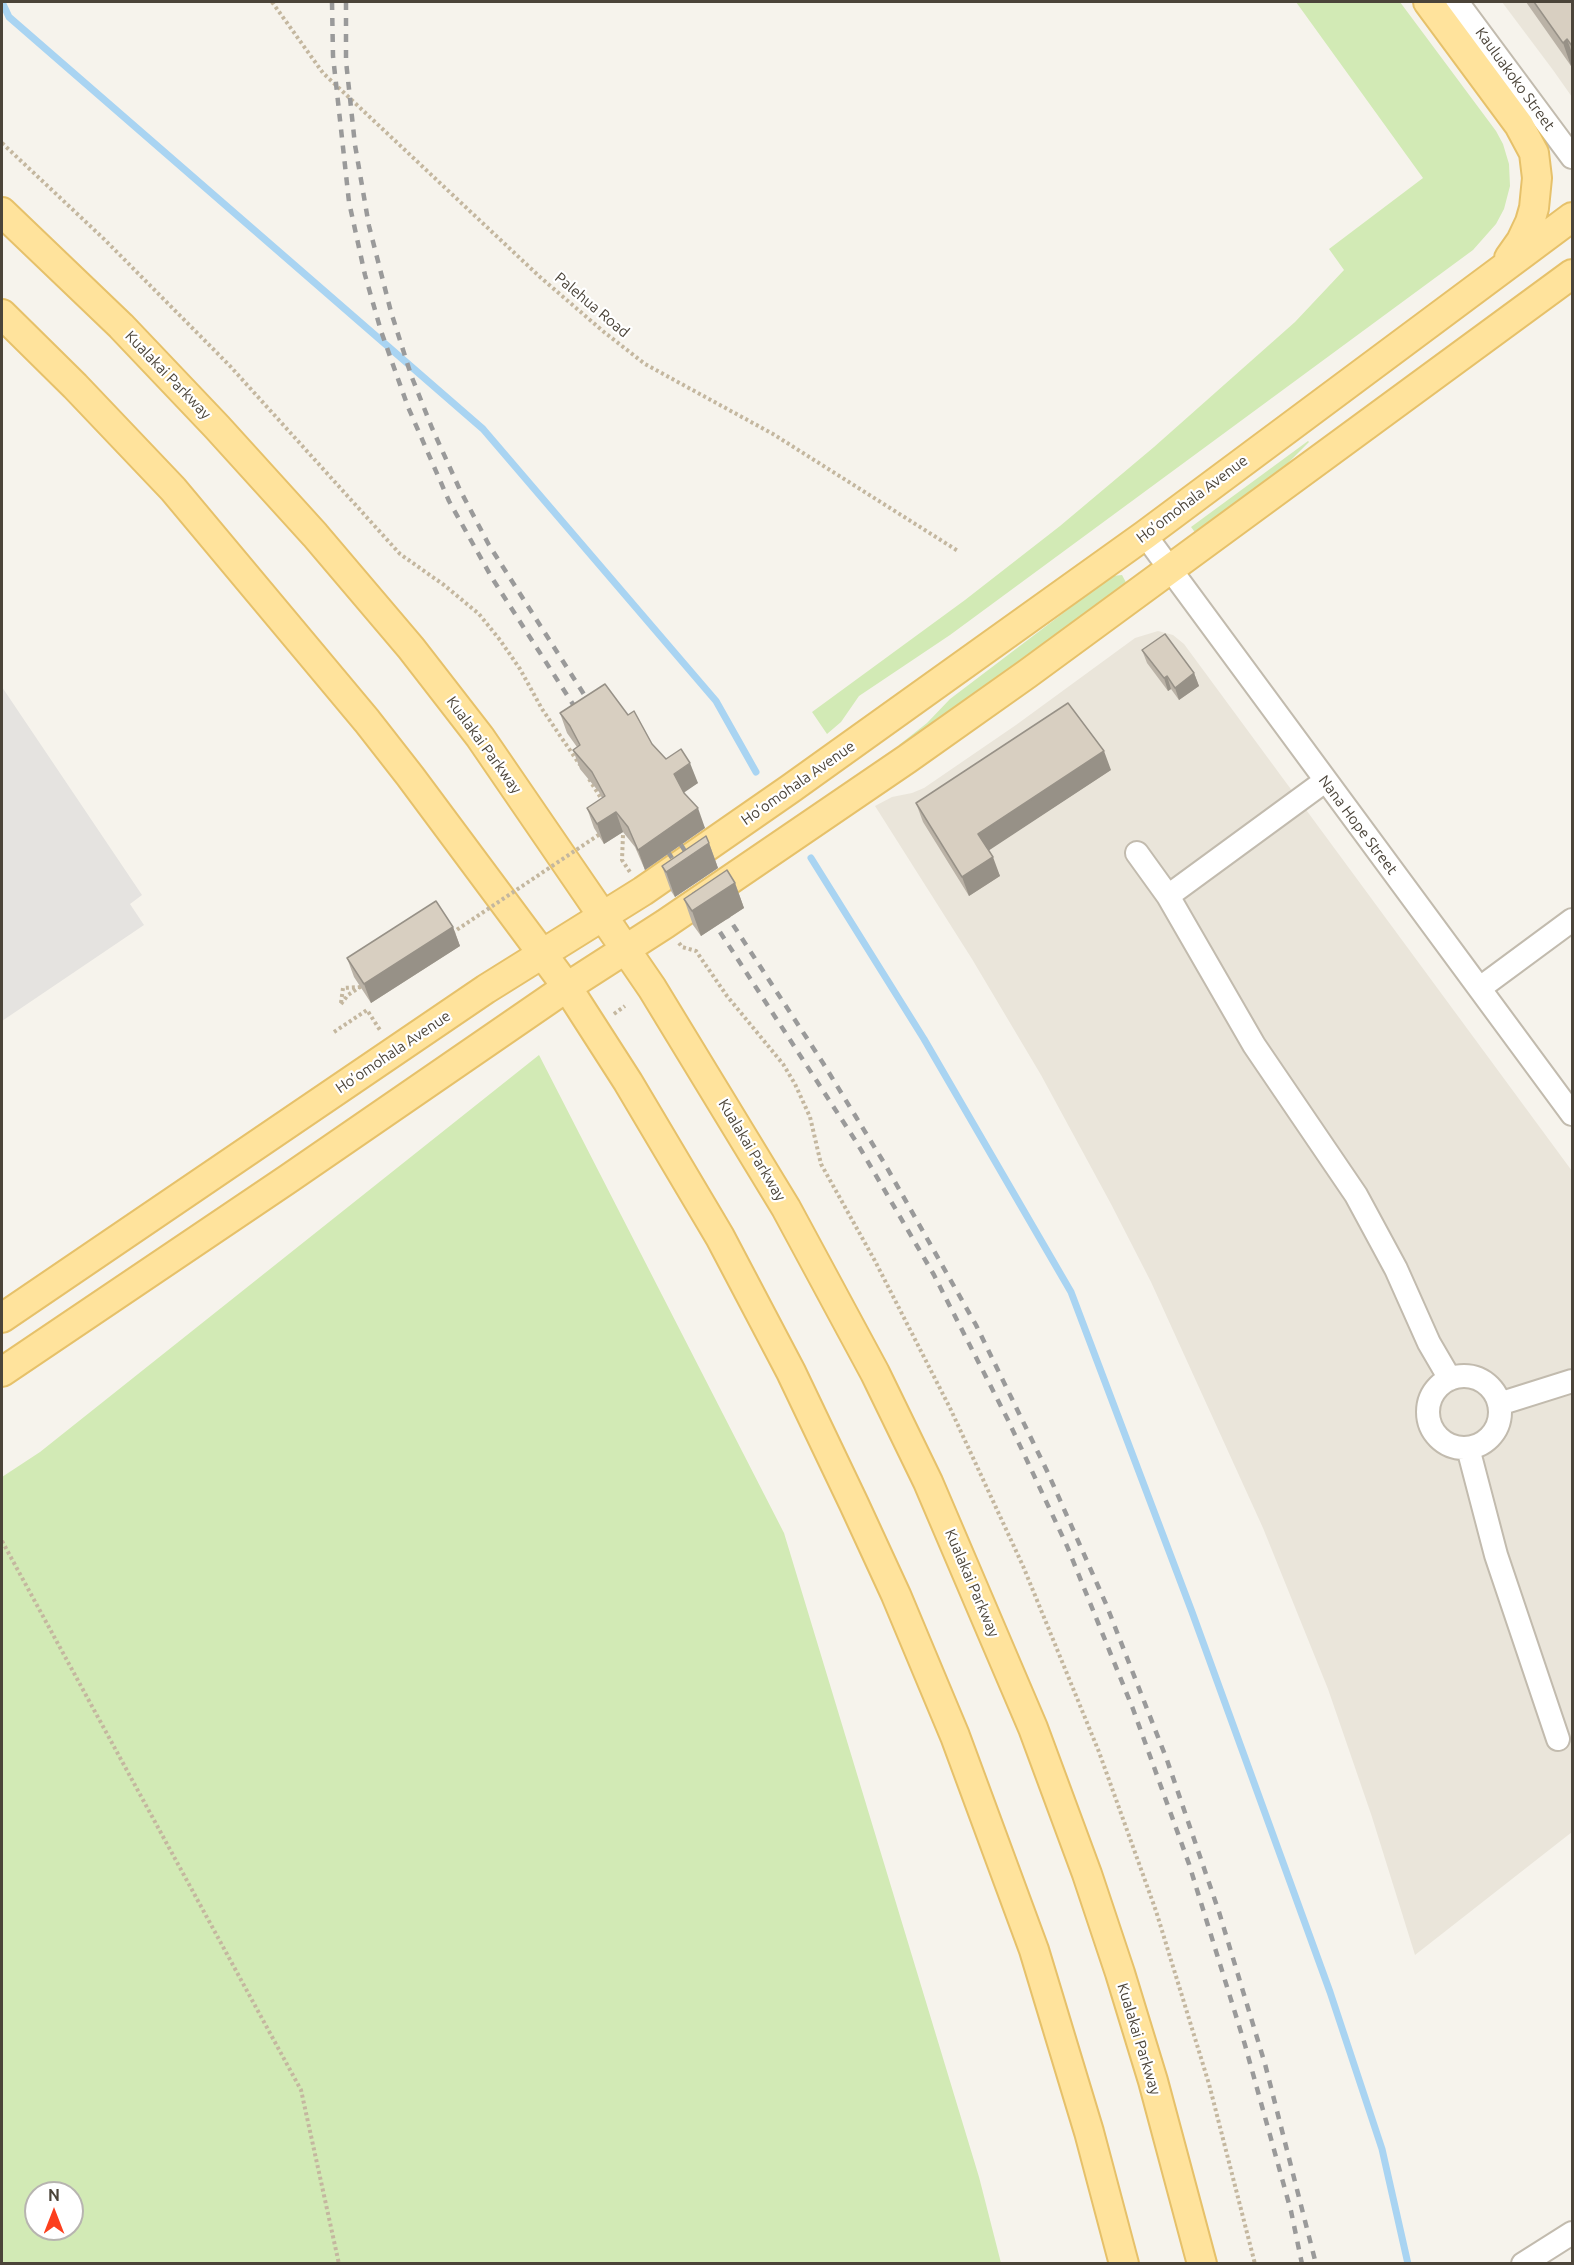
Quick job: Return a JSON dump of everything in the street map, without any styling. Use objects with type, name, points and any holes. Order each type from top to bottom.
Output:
[{"type":"main road","points":[[1428,2],[1519,125],[1534,153],[1537,178],[1536,196],[1530,222],[1511,256],[1485,282]]},
{"type":"main road","name":"Kualakai Parkway","points":[[2,212],[121,326],[218,427],[315,535],[411,648],[480,737],[626,949],[695,1056],[786,1208],[875,1373],[928,1482],[1033,1728],[1088,1874],[1153,2081],[1202,2264]]},
{"type":"main road","name":"Ho’omohala Avenue","points":[[2,1318],[486,989],[643,891],[790,789],[1145,535],[1572,217]]},
{"type":"main road","points":[[6,1372],[567,987],[916,752],[1171,569],[1572,274]]},
{"type":"main road","points":[[2,314],[173,489],[367,721],[567,987],[670,1151],[744,1280],[820,1433],[896,1594],[956,1736],[1034,1950],[1089,2132],[1124,2264]]},
{"type":"street","name":"Kauluakoko Street","points":[[1457,2],[1572,158]]},
{"type":"street","name":"Nana Hope Street","points":[[1145,535],[1572,1114]]},
{"type":"street","points":[[1168,896],[1326,781]]},
{"type":"street","points":[[1137,853],[1168,896],[1254,1045],[1356,1195],[1396,1269],[1429,1343],[1450,1379]]},
{"type":"street","points":[[1480,988],[1572,920]]},
{"type":"street","points":[[1462,1376],[1475,1377],[1486,1383],[1494,1392],[1499,1404],[1500,1416],[1489,1439],[1468,1448],[1457,1448],[1437,1437],[1427,1417],[1431,1395],[1439,1385],[1462,1376]]},
{"type":"street","points":[[1499,1404],[1572,1381]]},
{"type":"street","points":[[1468,1448],[1496,1555],[1558,1739]]},
{"type":"street","points":[[1523,2264],[1572,2233]]},
{"type":"path","name":"Palehua Road","points":[[272,2],[323,73],[540,277],[604,332],[645,363],[772,434],[958,551]]},
{"type":"path","points":[[2,143],[105,240],[191,326],[281,420],[400,554],[444,585],[479,614],[520,669],[542,708],[606,804],[588,778]]},
{"type":"path","points":[[618,825],[623,835],[622,860]]},
{"type":"path","points":[[443,938],[607,829]]},
{"type":"path","points":[[682,947],[696,951],[727,996],[783,1064],[795,1084],[810,1117],[821,1164],[875,1261],[950,1408],[1023,1566],[1099,1752],[1156,1911],[1211,2094],[1256,2264]]},
{"type":"path","points":[[360,987],[343,988],[341,1004],[348,995],[368,982]]},
{"type":"path","points":[[610,1016],[626,1006]]},
{"type":"path","points":[[334,1032],[367,1010],[380,1030]]},
{"type":"path","points":[[2,1541],[301,2090],[339,2264]]},
{"type":"shaded area","points":[[1502,2],[1572,2],[1572,97],[1553,70]]},
{"type":"shaded area","points":[[1158,631],[1173,635],[1184,644],[1572,1171],[1572,1832],[1415,1955],[1372,1817],[1328,1689],[1263,1528],[1151,1282],[1041,1075],[972,959],[875,806],[892,797],[924,788],[1016,725],[1135,638]]},
{"type":"shaded area","points":[[2,687],[142,895],[130,904],[144,925],[2,1021]]},
{"type":"green space","points":[[1296,2],[1400,2],[1496,131],[1503,144],[1509,164],[1510,186],[1504,209],[1496,224],[1473,250],[950,635],[859,696],[841,722],[827,734],[812,712],[965,600],[1060,526],[1154,447],[1295,322],[1344,270],[1329,249],[1423,178]]},
{"type":"green space","points":[[1308,441],[1278,473],[1197,535],[1191,527]]},
{"type":"green space","points":[[1122,575],[1129,588],[905,750],[899,745],[927,723],[950,699],[1112,576]]},
{"type":"green space","points":[[539,1055],[784,1533],[979,2177],[1001,2263],[2,2263],[2,1477],[40,1452]]},
{"type":"building","points":[[1534,2],[1572,2],[1572,46],[1567,39],[1563,43]]},
{"type":"building","points":[[1165,634],[1194,673],[1175,688],[1167,676],[1164,678],[1142,650]]},
{"type":"building","points":[[605,684],[628,715],[634,711],[652,744],[666,759],[681,749],[690,763],[674,774],[684,793],[698,808],[638,850],[628,827],[616,812],[597,824],[587,808],[605,796],[592,772],[573,750],[580,745],[560,713]]},
{"type":"building","points":[[1068,703],[1104,751],[978,834],[993,857],[962,877],[916,803]]},
{"type":"building","points":[[706,836],[709,843],[666,872],[662,866]]},
{"type":"building","points":[[727,870],[735,883],[692,911],[684,899]]},
{"type":"building","points":[[436,901],[453,927],[364,984],[347,958]]},
{"type":"waterway","points":[[2,2],[9,17],[483,429],[716,701],[756,772]]},
{"type":"waterway","points":[[811,858],[924,1039],[1071,1292],[1192,1612],[1330,1992],[1382,2149],[1408,2264]]},
{"type":"railway","points":[[332,2],[333,56],[349,202],[365,275],[381,331],[408,407],[449,501],[492,578],[583,720]]},
{"type":"railway","points":[[346,2],[346,61],[355,145],[369,226],[391,312],[411,375],[460,490],[489,545],[594,710]]},
{"type":"railway","points":[[672,831],[823,1063],[886,1166],[976,1325],[1048,1473],[1106,1604],[1167,1760],[1219,1912],[1265,2064],[1316,2264]]},
{"type":"railway","points":[[659,838],[857,1143],[934,1275],[1008,1420],[1067,1546],[1133,1709],[1189,1864],[1245,2045],[1291,2211],[1302,2264]]}]
